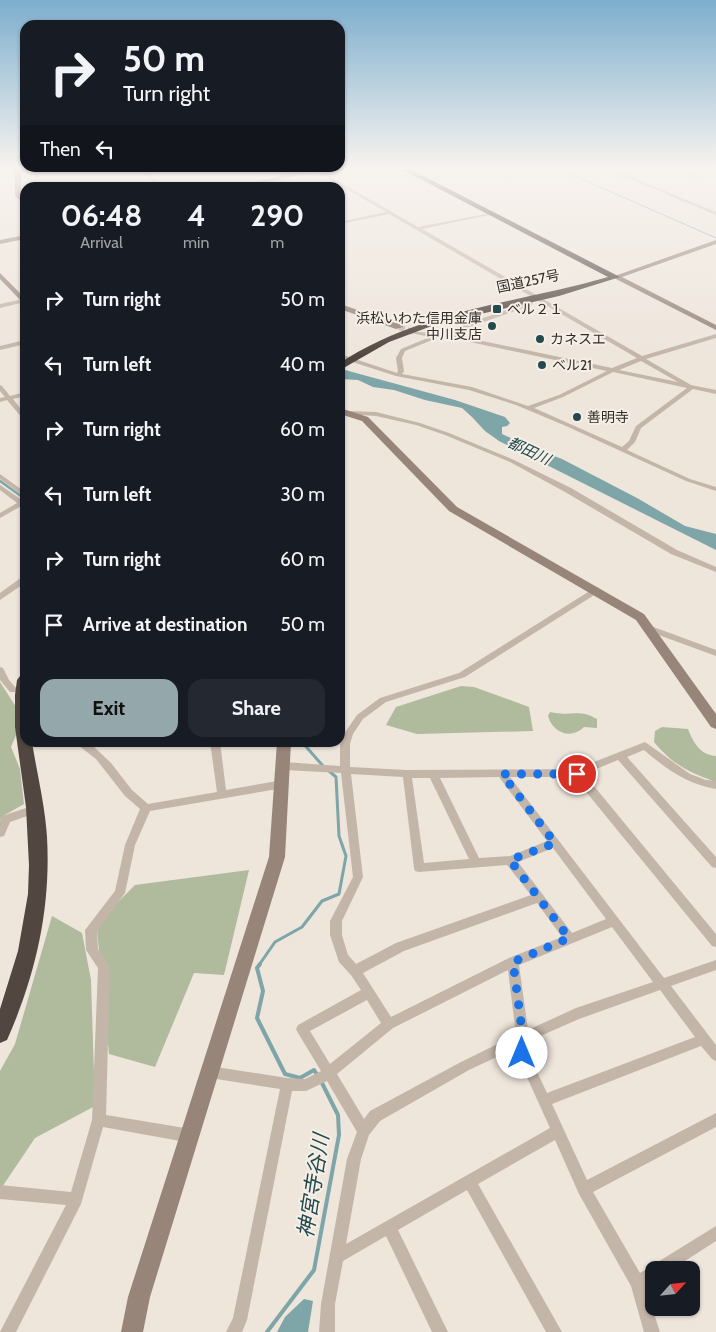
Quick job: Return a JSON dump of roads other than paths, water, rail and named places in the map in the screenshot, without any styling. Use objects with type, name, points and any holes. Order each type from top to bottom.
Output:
[{"type":"highway","name":"国道257号","points":[[524,231],[616,277]]},
{"type":"highway","name":"国道257号","points":[[347,358],[414,327],[445,318],[578,289],[616,277]]},
{"type":"highway","points":[[0,1032],[5,1006],[25,967],[37,904],[40,862],[35,809],[25,747]]},
{"type":"street","points":[[421,231],[534,299],[691,387]]},
{"type":"street","points":[[0,242],[20,238]]},
{"type":"street","points":[[616,277],[716,242]]},
{"type":"street","points":[[0,275],[20,298]]},
{"type":"street","points":[[616,277],[716,328]]},
{"type":"street","points":[[398,375],[401,371],[399,358],[403,350],[439,335],[530,304],[534,299]]},
{"type":"street","points":[[0,306],[20,303]]},
{"type":"street","points":[[345,308],[398,327]]},
{"type":"street","points":[[414,332],[439,335],[716,392]]},
{"type":"street","points":[[528,408],[566,396],[613,370],[641,359],[716,336]]},
{"type":"street","points":[[0,348],[20,343]]},
{"type":"street","points":[[347,358],[377,370],[470,388],[528,408],[688,480],[716,489]]},
{"type":"street","points":[[0,387],[20,412]]},
{"type":"street","points":[[623,450],[632,442],[638,427],[691,387]]},
{"type":"street","points":[[0,400],[20,395]]},
{"type":"street","points":[[346,414],[376,414],[418,424],[447,434],[512,462],[568,490],[674,552],[716,570]]},
{"type":"street","points":[[346,414],[365,419],[452,509],[640,617],[716,724]]},
{"type":"street","points":[[0,476],[20,491]]},
{"type":"street","points":[[0,487],[20,500]]},
{"type":"street","points":[[0,516],[20,504]]},
{"type":"street","points":[[0,597],[20,583]]},
{"type":"street","points":[[345,744],[349,733],[360,717],[383,700],[462,675],[596,590]]},
{"type":"street","points":[[647,628],[716,654]]},
{"type":"street","points":[[0,670],[5,681],[13,690],[20,686]]},
{"type":"street","points":[[284,766],[320,770],[434,775],[577,774],[645,746],[674,769],[690,778],[716,785]]},
{"type":"street","points":[[86,747],[99,755],[136,802],[146,808],[283,784]]},
{"type":"street","points":[[216,747],[222,795]]},
{"type":"street","points":[[132,1332],[139,1297],[277,857],[284,747]]},
{"type":"street","points":[[345,747],[342,771],[358,877],[336,921],[336,936],[343,958],[355,971],[389,1024]]},
{"type":"street","points":[[620,756],[716,864]]},
{"type":"street","points":[[408,774],[419,868],[510,860],[555,843]]},
{"type":"street","points":[[502,774],[716,1055]]},
{"type":"street","points":[[577,774],[716,942]]},
{"type":"street","points":[[434,775],[476,863]]},
{"type":"street","points":[[8,1332],[76,1199],[99,1120],[104,967],[92,950],[91,930],[120,893],[130,845],[146,808]]},
{"type":"street","points":[[0,833],[6,819],[35,809]]},
{"type":"street","points":[[510,860],[569,938]]},
{"type":"street","points":[[355,971],[400,947],[539,897]]},
{"type":"street","points":[[210,1072],[287,1084],[306,1085],[328,1073],[389,1024],[513,962],[614,921]]},
{"type":"street","points":[[513,962],[523,1038],[522,1053],[584,1189],[637,1283],[652,1332]]},
{"type":"street","points":[[327,1332],[328,1304],[354,1159],[364,1132],[375,1116],[404,1098],[523,1038],[576,1014],[716,965]]},
{"type":"street","points":[[364,1132],[302,1029],[369,992]]},
{"type":"street","points":[[544,1101],[704,1039]]},
{"type":"street","points":[[234,1332],[240,1320],[287,1084]]},
{"type":"street","points":[[99,1120],[191,1136]]},
{"type":"street","points":[[584,1189],[716,1120]]},
{"type":"street","points":[[338,1256],[558,1131]]},
{"type":"street","points":[[469,1181],[554,1332]]},
{"type":"street","points":[[0,1192],[76,1199]]},
{"type":"street","points":[[389,1227],[440,1332]]},
{"type":"street","points":[[672,1261],[716,1232]]},
{"type":"street","points":[[637,1283],[645,1278]]},
{"type":"water","name":"都田川","points":[[345,370],[455,400],[505,417],[510,423],[502,427],[502,434],[562,459],[637,498],[685,526],[716,534],[716,550],[499,441],[485,431],[462,408],[425,400],[394,390],[373,387],[358,380],[345,379]]},
{"type":"water","points":[[304,1299],[313,1301],[308,1332],[277,1332],[285,1317]]},
{"type":"waterway","points":[[700,231],[716,238]]},
{"type":"waterway","points":[[0,481],[20,495]]},
{"type":"waterway","name":"神宮寺谷川","points":[[306,747],[323,766]]},
{"type":"waterway","name":"神宮寺谷川","points":[[259,965],[275,942],[302,927],[322,901],[339,894],[346,856],[339,836],[336,777],[329,771]]},
{"type":"waterway","name":"神宮寺谷川","points":[[260,964],[257,968],[263,991],[257,1018],[285,1074],[300,1078],[314,1070],[318,1076]]},
{"type":"waterway","name":"神宮寺谷川","points":[[267,1332],[314,1270],[339,1135],[338,1115],[321,1081]]},
{"type":"tunnel","points":[[399,327],[413,332]]},
{"type":"place","name":"ベル２１","points":[[497,309]]},
{"type":"place","name":"浜松いわた信用金庫 中川支店","points":[[492,326]]},
{"type":"place","name":"カネスエ","points":[[540,339]]},
{"type":"place","name":"ベル21","points":[[542,365]]},
{"type":"place","name":"善明寺","points":[[577,417]]}]
